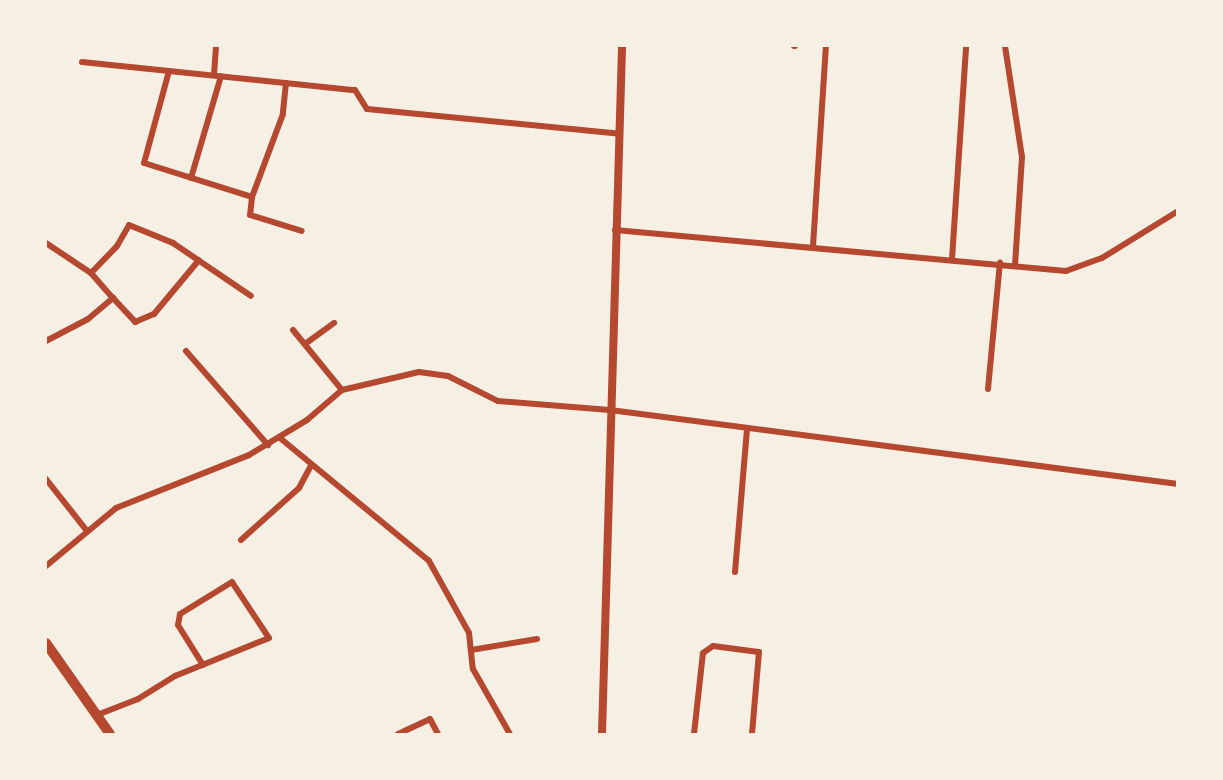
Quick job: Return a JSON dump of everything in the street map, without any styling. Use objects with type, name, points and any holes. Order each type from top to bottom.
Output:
[{"type":"highway","points":[[46,643],[110,734]]},
{"type":"main road","points":[[602,734],[622,46]]},
{"type":"street","points":[[191,178],[217,76],[216,46]]},
{"type":"street","points":[[813,246],[826,46]]},
{"type":"street","points":[[952,259],[966,46]]},
{"type":"street","points":[[1005,46],[1022,158],[1015,265]]},
{"type":"street","points":[[82,62],[355,90],[368,109],[620,134]]},
{"type":"street","points":[[169,71],[144,163],[252,197]]},
{"type":"street","points":[[286,83],[283,114],[252,197],[250,215],[302,231]]},
{"type":"street","points":[[615,230],[1066,271],[1088,265],[1178,211]]},
{"type":"street","points":[[91,273],[117,246],[129,225],[173,243],[251,296]]},
{"type":"street","points":[[46,243],[91,273],[135,322],[154,314],[199,260]]},
{"type":"street","points":[[988,389],[1000,263]]},
{"type":"street","points":[[46,341],[88,319],[113,298]]},
{"type":"street","points":[[305,344],[334,323]]},
{"type":"street","points":[[293,330],[342,390]]},
{"type":"street","points":[[186,351],[268,445]]},
{"type":"street","points":[[46,566],[116,508],[268,445],[342,390],[419,372],[448,376],[498,401],[610,410],[1178,484]]},
{"type":"street","points":[[735,572],[747,428]]},
{"type":"street","points":[[280,438],[429,561],[469,633],[473,669],[510,734]]},
{"type":"street","points":[[241,540],[299,488],[311,465]]},
{"type":"street","points":[[46,479],[87,531]]},
{"type":"street","points":[[97,715],[203,664],[269,638],[232,582],[180,614],[177,625],[203,664]]},
{"type":"street","points":[[471,650],[537,639]]},
{"type":"street","points":[[694,734],[703,653],[713,646],[759,652],[752,734]]},
{"type":"street","points":[[398,734],[430,719],[438,734]]}]
